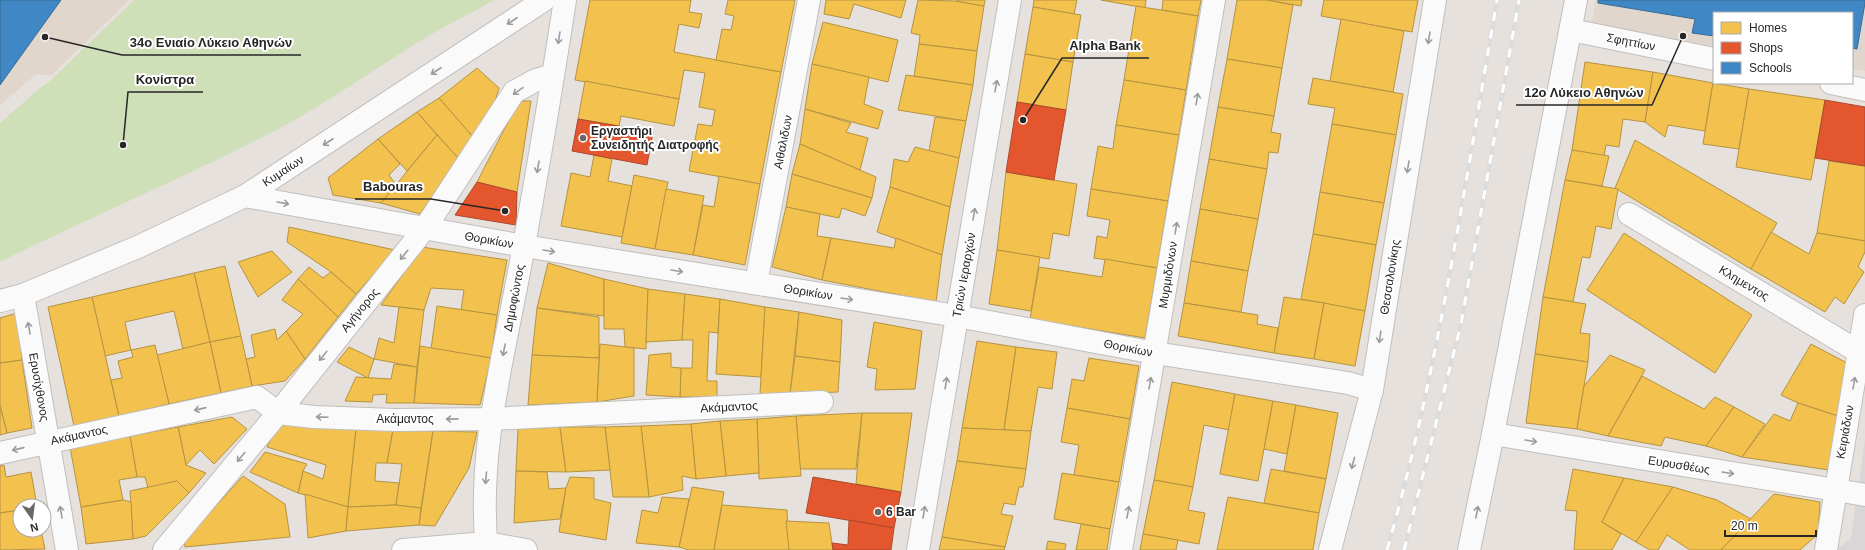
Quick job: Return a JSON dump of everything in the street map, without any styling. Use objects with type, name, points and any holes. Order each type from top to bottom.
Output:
[{"type":"street","name":"Κυμαίων","points":[[0,301],[23,295],[140,246],[245,196],[544,0]]},
{"type":"street","name":"Δημοφώντος","points":[[487,547],[484,503],[491,419],[524,246],[565,0]]},
{"type":"street","name":"Αιθαλιδων","points":[[756,284],[809,0]]},
{"type":"street","name":"Τριών Ιεραρχών","points":[[918,550],[1010,0]]},
{"type":"street","name":"Μυρμιδόνων","points":[[1121,550],[1214,0]]},
{"type":"street","name":"Θεσσαλονίκης","points":[[1330,550],[1372,390],[1435,0]]},
{"type":"street","points":[[1469,550],[1576,0]]},
{"type":"street","name":"Σφηττίων","points":[[1571,30],[1713,59]]},
{"type":"street","name":"Αγήνορος","points":[[164,550],[278,413],[425,228],[514,92],[536,80],[553,75]]},
{"type":"street","points":[[1836,84],[1865,90]]},
{"type":"street","name":"Θορικίων","points":[[245,196],[524,246],[957,316],[1155,353],[1348,383],[1372,390]]},
{"type":"street","name":"Κλημεντος","points":[[1629,214],[1859,352]]},
{"type":"street","name":"Ερυσίχθονος","points":[[23,295],[67,550]]},
{"type":"street","name":"Κειριάδων","points":[[1826,550],[1865,315]]},
{"type":"street","name":"Ακάμαντος","points":[[0,453],[257,397],[278,413],[314,417],[395,420],[491,419],[822,402]]},
{"type":"street","name":"Ευρυσθέως","points":[[1492,434],[1865,495]]},
{"type":"street","points":[[402,550],[487,547],[526,550]]},
{"type":"shaded area","points":[[0,0],[129,0],[52,75],[35,75],[0,105]]},
{"type":"shaded area","points":[[1596,0],[1865,0],[1865,71],[1853,69],[1853,12],[1713,12],[1713,46],[1591,26]]},
{"type":"shaded area","points":[[1865,439],[1865,550],[1837,550],[1851,538]]},
{"type":"green space","points":[[134,0],[494,0],[429,36],[284,126],[214,161],[0,262],[0,123],[50,81]]},
{"type":"building: Homes","points":[[590,0],[691,0],[689,12],[702,14],[699,28],[679,24],[674,52],[781,72],[760,184],[689,171],[698,124],[712,126],[715,110],[699,107],[705,73],[684,70],[679,99],[575,80]]},
{"type":"building: Homes","points":[[728,0],[795,0],[781,72],[716,60],[722,29],[731,30],[734,16],[725,14]]},
{"type":"building: Homes","points":[[826,0],[906,0],[901,18],[854,4],[849,19],[824,14]]},
{"type":"building: Homes","points":[[918,0],[956,1],[984,6],[977,51],[919,44],[920,35],[911,33]]},
{"type":"building: Homes","points":[[985,0],[984,6],[956,1]]},
{"type":"building: Homes","points":[[1034,0],[1077,0],[1074,14],[1033,7]]},
{"type":"building: Homes","points":[[1101,0],[1146,0],[1145,8]]},
{"type":"building: Homes","points":[[1163,0],[1201,0],[1198,16],[1162,10]]},
{"type":"building: Homes","points":[[1237,0],[1267,0],[1293,5],[1282,68],[1227,59]]},
{"type":"building: Homes","points":[[1267,0],[1302,0],[1301,6]]},
{"type":"building: Homes","points":[[1324,0],[1418,0],[1412,32],[1321,16]]},
{"type":"building: Homes","points":[[1136,6],[1198,16],[1186,90],[1124,80]]},
{"type":"building: Homes","points":[[1033,7],[1081,15],[1073,62],[1025,54]]},
{"type":"building: Homes","points":[[1341,19],[1404,31],[1393,92],[1330,81]]},
{"type":"building: Homes","points":[[823,22],[898,40],[888,82],[812,64]]},
{"type":"building: Homes","points":[[919,44],[977,51],[973,85],[914,76]]},
{"type":"building: Homes","points":[[1025,54],[1073,62],[1066,110],[1017,102]]},
{"type":"building: Homes","points":[[1227,59],[1282,68],[1274,116],[1218,107]]},
{"type":"building: Homes","points":[[1585,62],[1653,72],[1645,122],[1623,119],[1619,147],[1606,145],[1604,156],[1572,150]]},
{"type":"building: Homes","points":[[812,64],[869,77],[864,104],[883,111],[878,129],[805,109]]},
{"type":"building: Homes","points":[[477,68],[499,88],[494,105],[473,137],[439,98]]},
{"type":"building: Homes","points":[[1653,72],[1713,83],[1705,131],[1668,125],[1665,137],[1645,122]]},
{"type":"building: Homes","points":[[906,75],[973,85],[966,121],[898,110]]},
{"type":"building: Homes","points":[[1313,78],[1403,94],[1396,135],[1332,124],[1335,108],[1308,104]]},
{"type":"building: Homes","points":[[1124,80],[1186,90],[1179,135],[1116,125]]},
{"type":"building: Homes","points":[[585,81],[679,99],[674,126],[621,116],[619,126],[578,119]]},
{"type":"building: Homes","points":[[1713,83],[1749,89],[1739,149],[1703,144]]},
{"type":"building: Homes","points":[[1749,89],[1825,100],[1811,180],[1736,167]]},
{"type":"building: Homes","points":[[439,98],[473,137],[458,158],[417,112]]},
{"type":"building: Homes","points":[[519,101],[531,101],[517,192],[477,182]]},
{"type":"building: Homes","points":[[1218,107],[1274,116],[1271,132],[1281,134],[1278,153],[1269,152],[1267,169],[1209,159]]},
{"type":"building: Homes","points":[[805,109],[851,123],[846,132],[868,138],[860,170],[800,144]]},
{"type":"building: Homes","points":[[417,112],[437,135],[407,171],[378,139]]},
{"type":"building: Homes","points":[[935,117],[966,121],[959,158],[929,151]]},
{"type":"building: Homes","points":[[1332,124],[1396,135],[1384,203],[1320,192]]},
{"type":"building: Homes","points":[[1116,125],[1179,135],[1168,201],[1091,189],[1098,146],[1113,149]]},
{"type":"building: Homes","points":[[437,135],[458,158],[420,214],[381,203]]},
{"type":"building: Homes","points":[[378,139],[400,164],[389,175],[396,185],[381,203],[333,195],[328,178]]},
{"type":"building: Homes","points":[[1635,140],[1777,223],[1751,269],[1615,188]]},
{"type":"building: Homes","points":[[800,144],[876,177],[872,198],[792,174]]},
{"type":"building: Homes","points":[[915,147],[959,158],[950,207],[890,187],[894,159],[908,162]]},
{"type":"building: Homes","points":[[1572,150],[1609,156],[1602,186],[1565,180]]},
{"type":"building: Homes","points":[[594,155],[612,159],[608,181],[632,186],[622,237],[561,226],[571,173],[590,177]]},
{"type":"building: Homes","points":[[1209,159],[1267,169],[1258,219],[1200,209]]},
{"type":"building: Homes","points":[[1829,161],[1865,166],[1865,241],[1817,233]]},
{"type":"building: Homes","points":[[1006,172],[1077,184],[1069,236],[1053,233],[1049,259],[997,250]]},
{"type":"building: Homes","points":[[792,174],[872,198],[865,216],[842,208],[839,218],[786,207]]},
{"type":"building: Homes","points":[[634,175],[668,182],[655,249],[621,243]]},
{"type":"building: Homes","points":[[719,176],[760,184],[745,265],[693,255],[703,205],[714,207]]},
{"type":"building: Homes","points":[[1565,180],[1618,189],[1611,229],[1596,226],[1590,258],[1582,257],[1573,302],[1543,297]]},
{"type":"building: Homes","points":[[890,187],[950,207],[942,255],[877,232]]},
{"type":"building: Homes","points":[[666,189],[704,196],[693,255],[655,249]]},
{"type":"building: Homes","points":[[1091,189],[1168,201],[1157,268],[1094,258],[1097,236],[1107,238],[1110,220],[1087,216]]},
{"type":"building: Homes","points":[[1320,192],[1384,203],[1376,245],[1313,234]]},
{"type":"building: Homes","points":[[786,207],[820,214],[817,236],[831,238],[822,280],[772,267]]},
{"type":"building: Homes","points":[[1200,209],[1258,219],[1248,271],[1191,261]]},
{"type":"building: Homes","points":[[289,227],[395,250],[356,294],[331,272],[287,242]]},
{"type":"building: Homes","points":[[1771,232],[1809,254],[1817,233],[1865,241],[1865,252],[1858,267],[1864,272],[1844,304],[1835,297],[1825,312],[1751,269]]},
{"type":"building: Homes","points":[[1624,233],[1752,315],[1715,373],[1587,290]]},
{"type":"building: Homes","points":[[1313,234],[1376,245],[1365,311],[1301,299]]},
{"type":"building: Homes","points":[[831,238],[894,248],[896,238],[942,255],[936,302],[822,280]]},
{"type":"building: Homes","points":[[422,247],[507,260],[497,315],[461,310],[464,290],[431,288],[424,310],[381,305]]},
{"type":"building: Homes","points":[[997,250],[1040,257],[1031,311],[989,304]]},
{"type":"building: Homes","points":[[272,251],[292,272],[258,297],[238,262]]},
{"type":"building: Homes","points":[[1105,259],[1157,268],[1145,338],[1030,319],[1039,267],[1102,277]]},
{"type":"building: Homes","points":[[1191,261],[1248,271],[1241,312],[1184,303]]},
{"type":"building: Homes","points":[[548,263],[604,279],[604,316],[537,308]]},
{"type":"building: Homes","points":[[225,266],[241,336],[210,342],[194,273]]},
{"type":"building: Homes","points":[[309,267],[323,278],[331,272],[356,294],[338,317],[298,279]]},
{"type":"building: Homes","points":[[194,273],[210,342],[183,349],[174,311],[125,322],[131,350],[105,356],[92,297]]},
{"type":"building: Homes","points":[[298,279],[338,317],[305,359],[286,331],[303,314],[282,300]]},
{"type":"building: Homes","points":[[604,279],[648,289],[646,349],[625,347],[624,329],[604,329]]},
{"type":"building: Homes","points":[[648,289],[685,294],[682,340],[646,342]]},
{"type":"building: Homes","points":[[685,294],[720,299],[718,333],[709,332],[707,381],[717,381],[717,397],[680,397],[681,368],[692,368],[693,340],[682,340]]},
{"type":"building: Homes","points":[[92,297],[119,416],[74,426],[48,307]]},
{"type":"building: Homes","points":[[1284,297],[1324,303],[1314,359],[1274,353]]},
{"type":"building: Homes","points":[[1543,297],[1586,304],[1580,333],[1590,334],[1588,362],[1535,354]]},
{"type":"building: Homes","points":[[720,299],[765,307],[761,377],[716,374]]},
{"type":"building: Homes","points":[[1184,303],[1258,315],[1257,324],[1278,328],[1274,353],[1178,336]]},
{"type":"building: Homes","points":[[1324,303],[1365,311],[1355,366],[1314,359]]},
{"type":"building: Homes","points":[[437,306],[497,315],[491,358],[431,349]]},
{"type":"building: Homes","points":[[399,307],[424,310],[417,367],[374,359],[379,338],[394,343]]},
{"type":"building: Homes","points":[[765,307],[799,312],[790,394],[760,394]]},
{"type":"building: Homes","points":[[537,308],[599,317],[599,358],[532,355]]},
{"type":"building: Homes","points":[[799,312],[842,320],[840,362],[795,356]]},
{"type":"building: Homes","points":[[17,313],[22,360],[0,363],[0,318]]},
{"type":"building: Homes","points":[[874,322],[922,331],[915,389],[875,390],[877,369],[867,367]]},
{"type":"building: Homes","points":[[275,329],[277,340],[286,331],[305,359],[285,381],[252,386],[246,359],[255,357],[251,335]]},
{"type":"building: Homes","points":[[241,336],[252,386],[221,393],[210,342]]},
{"type":"building: Homes","points":[[977,341],[1016,347],[1004,430],[962,428]]},
{"type":"building: Homes","points":[[210,342],[221,393],[169,404],[157,355]]},
{"type":"building: Homes","points":[[600,344],[634,348],[634,396],[597,402]]},
{"type":"building: Homes","points":[[1811,344],[1849,364],[1838,416],[1798,403],[1781,395]]},
{"type":"building: Homes","points":[[155,345],[169,404],[119,416],[111,380],[122,378],[118,361],[133,357],[131,350]]},
{"type":"building: Homes","points":[[420,346],[491,358],[480,405],[414,403]]},
{"type":"building: Homes","points":[[349,347],[374,359],[368,378],[337,362]]},
{"type":"building: Homes","points":[[1016,347],[1057,352],[1052,389],[1038,387],[1031,431],[1004,430]]},
{"type":"building: Homes","points":[[671,353],[671,367],[681,368],[680,397],[646,395],[649,355]]},
{"type":"building: Homes","points":[[1535,354],[1588,362],[1577,429],[1526,423]]},
{"type":"building: Homes","points":[[532,355],[599,358],[597,402],[528,405]]},
{"type":"building: Homes","points":[[1610,355],[1645,370],[1608,436],[1577,429],[1584,386]]},
{"type":"building: Homes","points":[[795,356],[840,362],[838,392],[790,394]]},
{"type":"building: Homes","points":[[1089,358],[1139,366],[1130,419],[1067,408],[1072,379],[1084,381]]},
{"type":"building: Homes","points":[[22,360],[32,428],[7,433],[0,406],[0,363]]},
{"type":"building: Homes","points":[[394,364],[417,367],[414,403],[386,403],[387,394],[373,395],[372,402],[345,401],[356,377],[391,379]]},
{"type":"building: Homes","points":[[1642,376],[1704,409],[1715,397],[1734,407],[1706,446],[1665,437],[1661,446],[1608,436]]},
{"type":"building: Homes","points":[[1172,382],[1235,394],[1229,430],[1204,425],[1193,487],[1154,480]]},
{"type":"building: Homes","points":[[1235,394],[1273,401],[1258,481],[1220,474]]},
{"type":"building: Homes","points":[[1273,401],[1296,405],[1287,454],[1264,449]]},
{"type":"building: Homes","points":[[1798,403],[1838,416],[1829,470],[1742,457],[1774,414],[1790,421]]},
{"type":"building: Homes","points":[[1296,405],[1338,413],[1326,479],[1284,471]]},
{"type":"building: Homes","points":[[0,406],[7,433],[0,435]]},
{"type":"building: Homes","points":[[1734,407],[1765,424],[1742,457],[1706,446]]},
{"type":"building: Homes","points":[[1067,408],[1130,419],[1119,482],[1074,475],[1079,445],[1061,442]]},
{"type":"building: Homes","points":[[862,413],[856,469],[800,469],[796,416]]},
{"type":"building: Homes","points":[[862,413],[912,413],[901,492],[856,484]]},
{"type":"building: Homes","points":[[796,416],[801,476],[759,479],[757,419]]},
{"type":"building: Homes","points":[[232,417],[247,429],[214,464],[200,450],[186,465],[178,427]]},
{"type":"building: Homes","points":[[757,419],[759,473],[726,476],[720,421]]},
{"type":"building: Homes","points":[[280,420],[356,429],[348,507],[298,493],[303,471],[323,479],[326,465],[267,447]]},
{"type":"building: Homes","points":[[720,421],[726,476],[696,479],[691,424]]},
{"type":"building: Homes","points":[[691,424],[696,479],[682,476],[683,490],[649,497],[641,426]]},
{"type":"building: Homes","points":[[641,426],[649,497],[613,497],[605,427]]},
{"type":"building: Homes","points":[[178,427],[186,465],[206,473],[189,493],[177,481],[148,488],[145,477],[137,477],[130,436]]},
{"type":"building: Homes","points":[[560,427],[566,472],[516,471],[518,429]]},
{"type":"building: Homes","points":[[560,427],[605,427],[610,470],[566,472]]},
{"type":"building: Homes","points":[[962,428],[1031,431],[1026,469],[957,461]]},
{"type":"building: Homes","points":[[356,429],[393,430],[387,463],[376,463],[375,481],[399,483],[396,505],[348,507]]},
{"type":"building: Homes","points":[[393,430],[433,431],[421,508],[396,505],[402,464],[387,463]]},
{"type":"building: Homes","points":[[433,431],[477,432],[469,468],[435,526],[419,525]]},
{"type":"building: Homes","points":[[130,436],[137,477],[119,480],[123,500],[81,507],[70,447]]},
{"type":"building: Homes","points":[[265,452],[307,464],[303,471],[298,493],[250,472]]},
{"type":"building: Homes","points":[[957,461],[1026,469],[1023,487],[1019,487],[1015,505],[1004,503],[1001,514],[1013,516],[1005,547],[942,537]]},
{"type":"building: Homes","points":[[4,465],[6,477],[31,472],[36,498],[12,498],[12,511],[0,513],[0,466]]},
{"type":"building: Homes","points":[[1271,469],[1326,479],[1319,513],[1264,503]]},
{"type":"building: Homes","points":[[1573,469],[1624,478],[1602,522],[1621,534],[1612,550],[1574,550],[1577,511],[1565,510]]},
{"type":"building: Homes","points":[[516,471],[547,472],[549,489],[566,488],[560,519],[514,523]]},
{"type":"building: Homes","points":[[1062,473],[1119,482],[1110,529],[1054,519]]},
{"type":"building: Homes","points":[[243,476],[285,504],[290,537],[185,547],[184,541]]},
{"type":"building: Homes","points":[[570,477],[594,478],[594,499],[611,503],[606,540],[559,532],[566,488]]},
{"type":"building: Homes","points":[[1624,478],[1673,487],[1636,542],[1602,522]]},
{"type":"building: Homes","points":[[1154,480],[1193,487],[1188,510],[1205,513],[1199,544],[1143,534]]},
{"type":"building: Homes","points":[[177,481],[189,493],[146,536],[133,539],[130,491]]},
{"type":"building: Homes","points":[[692,487],[724,492],[714,550],[689,550],[679,547]]},
{"type":"building: Homes","points":[[1673,487],[1717,500],[1751,519],[1721,550],[1690,550],[1667,535],[1658,550],[1650,550],[1636,542]]},
{"type":"building: Homes","points":[[305,494],[348,507],[346,531],[308,538]]},
{"type":"building: Homes","points":[[1774,494],[1820,502],[1818,534],[1800,550],[1721,550]]},
{"type":"building: Homes","points":[[662,497],[689,499],[679,547],[636,543],[642,510],[658,513]]},
{"type":"building: Homes","points":[[1228,497],[1319,513],[1313,550],[1217,550]]},
{"type":"building: Homes","points":[[123,500],[131,502],[133,539],[86,544],[81,507]]},
{"type":"building: Homes","points":[[396,505],[421,508],[419,525],[346,531],[348,507]]},
{"type":"building: Homes","points":[[722,505],[787,510],[789,550],[714,550]]},
{"type":"building: Homes","points":[[12,511],[12,538],[43,538],[45,549],[0,550],[0,513]]},
{"type":"building: Homes","points":[[786,521],[829,523],[833,550],[789,550]]},
{"type":"building: Homes","points":[[1081,524],[1110,529],[1107,550],[1076,550]]},
{"type":"building: Homes","points":[[1143,534],[1178,540],[1176,550],[1140,550]]},
{"type":"building: Homes","points":[[942,537],[1005,547],[1004,550],[939,550]]},
{"type":"building: Homes","points":[[1048,541],[1066,544],[1065,550],[1046,550]]},
{"type":"building: Shops","points":[[1825,100],[1865,107],[1865,166],[1815,158]]},
{"type":"building: Shops","points":[[1017,102],[1066,110],[1054,180],[1006,172]]},
{"type":"building: Shops","points":[[578,119],[653,132],[647,165],[572,151]]},
{"type":"building: Shops","points":[[477,182],[517,192],[516,225],[455,215]]},
{"type":"building: Shops","points":[[813,477],[901,492],[894,528],[806,513]]},
{"type":"building: Shops","points":[[849,520],[894,528],[891,550],[833,550],[832,543],[848,545]]},
{"type":"building: Schools","points":[[0,0],[61,0],[0,85]]},
{"type":"building: Schools","points":[[1598,0],[1865,0],[1857,49],[1853,48],[1853,12],[1713,12],[1713,36],[1692,33],[1695,19],[1598,3]]},
{"type":"railway","points":[[1387,550],[1405,483],[1436,346],[1462,208],[1497,0]]},
{"type":"railway","points":[[1404,550],[1461,324],[1519,0]]},
{"type":"place","name":"12ο Λύκειο Αθηνών","points":[[1683,36]]},
{"type":"place","name":"34ο Ενιαίο Λύκειο Αθηνών","points":[[45,37]]},
{"type":"place","name":"Alpha Bank","points":[[1023,120]]},
{"type":"place","name":"Εργαστήρι Συνειδητής Διατροφής","points":[[583,138]]},
{"type":"place","name":"Κονίστρα","points":[[123,145]]},
{"type":"place","name":"Babouras","points":[[505,211]]},
{"type":"place","name":"6 Bar","points":[[878,512]]}]
